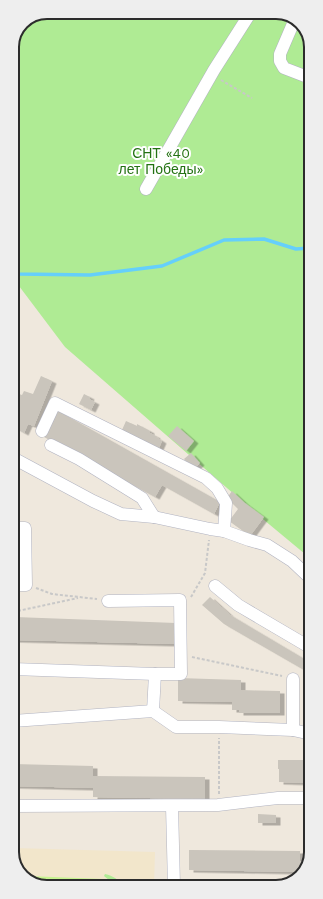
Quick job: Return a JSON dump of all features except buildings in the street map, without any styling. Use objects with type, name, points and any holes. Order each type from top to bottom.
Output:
[{"type":"street","points":[[146,189],[212,74],[247,19]]},
{"type":"street","points":[[293,25],[280,54],[280,61],[284,68],[304,76]]},
{"type":"street","points":[[42,431],[55,403],[206,478],[217,488],[226,503],[224,531]]},
{"type":"street","points":[[50,445],[79,459],[142,498],[154,517]]},
{"type":"street","points":[[19,461],[92,502],[121,514],[154,517],[224,531],[267,545],[292,561],[304,572]]},
{"type":"street","points":[[19,528],[25,528],[26,585],[19,585]]},
{"type":"street","points":[[215,586],[238,605],[304,644]]},
{"type":"street","points":[[19,669],[182,674],[180,600],[108,601]]},
{"type":"street","points":[[153,711],[155,674]]},
{"type":"street","points":[[293,679],[293,730]]},
{"type":"street","points":[[19,721],[153,711],[176,727],[293,730],[304,732]]},
{"type":"street","points":[[19,806],[218,805],[278,798],[304,798]]},
{"type":"street","points":[[172,806],[174,880]]},
{"type":"path","points":[[212,74],[252,98]]},
{"type":"path","points":[[180,600],[192,597],[205,573],[210,529]]},
{"type":"path","points":[[26,585],[52,594],[108,601]]},
{"type":"path","points":[[19,611],[82,598]]},
{"type":"path","points":[[181,654],[293,679]]},
{"type":"path","points":[[219,727],[219,784]]},
{"type":"shaded area","points":[[19,848],[155,852],[154,880],[46,880],[37,878],[27,872],[20,859]]},
{"type":"green space","name":"СНТ «40 лет Победы»","points":[[48,19],[277,19],[286,21],[293,25],[301,35],[304,48],[304,553],[65,347],[19,286],[19,46],[21,37],[27,27],[37,21]]},
{"type":"green space","points":[[105,874],[118,880],[109,880],[104,876]]},
{"type":"green space","points":[[34,876],[105,880],[46,880]]},
{"type":"waterway","points":[[19,274],[90,275],[162,266],[224,240],[264,239],[296,249],[304,248]]}]
